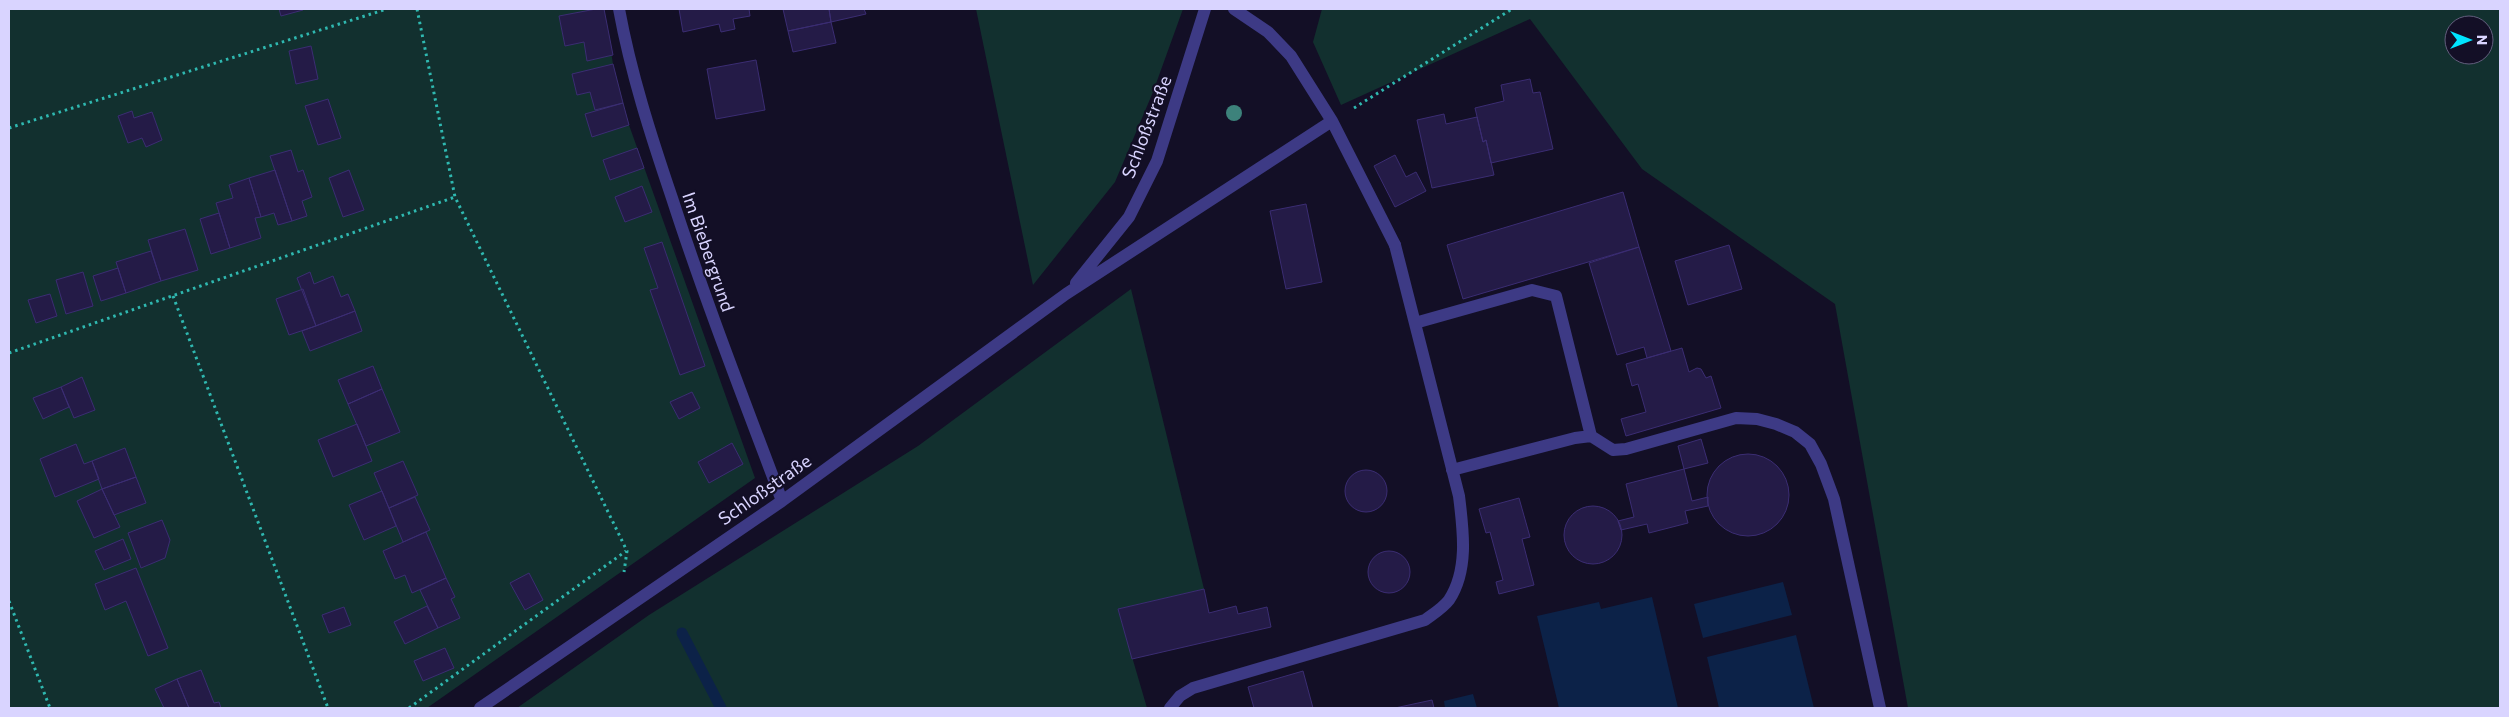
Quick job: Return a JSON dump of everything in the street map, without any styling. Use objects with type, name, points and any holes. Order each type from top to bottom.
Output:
[{"type":"street","name":"Im Biebergrund","points":[[619,9],[644,114],[677,215],[720,340],[782,501]]},
{"type":"street","name":"Schloßstraße","points":[[1066,294],[1129,217],[1157,161],[1205,9]]},
{"type":"street","points":[[1170,708],[1180,696],[1193,688],[1425,620],[1439,610],[1455,588],[1460,574],[1462,554],[1463,528],[1459,496],[1395,245],[1332,121],[1291,56],[1268,32],[1234,9]]},
{"type":"street","name":"Schloßstraße","points":[[480,708],[782,501],[1066,294],[1332,121]]},
{"type":"street","points":[[1415,323],[1532,290],[1556,296],[1591,436]]},
{"type":"street","points":[[1452,470],[1575,438],[1591,436],[1613,450],[1626,449],[1723,420],[1750,419],[1776,424],[1795,432],[1810,444],[1821,464],[1834,499],[1880,708]]},
{"type":"path","points":[[9,128],[387,9]]},
{"type":"path","points":[[418,9],[455,198],[627,551],[624,572]]},
{"type":"path","points":[[1332,121],[1512,9]]},
{"type":"path","points":[[9,353],[455,198]]},
{"type":"path","points":[[173,296],[328,708]]},
{"type":"path","points":[[409,708],[627,551]]},
{"type":"path","points":[[9,601],[50,708]]},
{"type":"green space","points":[[9,9],[604,9],[613,64],[629,125],[755,478],[427,708],[9,708]]},
{"type":"green space","points":[[976,9],[1183,9],[1153,92],[1115,182],[1033,285]]},
{"type":"green space","points":[[1322,9],[2500,9],[2500,708],[1908,708],[1835,304],[1642,169],[1530,19],[1341,105],[1313,42]]},
{"type":"green space","points":[[1131,289],[1204,589],[1118,609],[1147,708],[517,708],[649,615],[918,446]]},
{"type":"water","points":[[1783,582],[1792,615],[1703,638],[1694,604]]},
{"type":"water","points":[[1652,597],[1678,708],[1559,708],[1537,616],[1599,602],[1601,609]]},
{"type":"water","points":[[1796,635],[1814,708],[1719,708],[1707,657]]},
{"type":"water","points":[[1473,694],[1477,708],[1445,708],[1444,701]]},
{"type":"building","points":[[279,9],[303,9],[303,10],[281,16]]},
{"type":"building","points":[[604,9],[613,55],[587,61],[584,42],[565,46],[559,16]]},
{"type":"building","points":[[679,9],[749,9],[750,16],[733,19],[735,29],[721,32],[719,24],[683,32]]},
{"type":"building","points":[[783,9],[829,9],[831,22],[788,31]]},
{"type":"building","points":[[829,9],[864,9],[866,14],[831,22]]},
{"type":"building","points":[[831,22],[836,43],[793,52],[788,31]]},
{"type":"building","points":[[311,46],[318,79],[296,84],[289,51]]},
{"type":"building","points":[[756,60],[765,110],[716,119],[707,69]]},
{"type":"building","points":[[613,64],[623,103],[595,110],[590,92],[577,95],[572,74]]},
{"type":"building","points":[[1530,79],[1533,93],[1540,92],[1553,149],[1491,163],[1486,140],[1483,142],[1475,108],[1504,101],[1501,85]]},
{"type":"building","points":[[328,99],[341,138],[318,145],[305,106]]},
{"type":"building","points":[[623,103],[629,125],[592,137],[585,114]]},
{"type":"building","points":[[132,111],[134,118],[152,112],[162,140],[146,147],[142,138],[128,143],[118,116]]},
{"type":"building","points":[[1444,114],[1446,124],[1477,117],[1483,142],[1486,140],[1494,175],[1432,188],[1417,120]]},
{"type":"building","points":[[637,148],[644,168],[610,180],[603,160]]},
{"type":"building","points":[[291,150],[298,172],[303,170],[312,197],[302,201],[307,216],[292,221],[270,156]]},
{"type":"building","points":[[1395,155],[1406,177],[1416,172],[1426,191],[1395,207],[1374,166]]},
{"type":"building","points":[[275,170],[292,221],[278,225],[274,213],[261,217],[249,178]]},
{"type":"building","points":[[349,170],[364,210],[343,217],[329,178]]},
{"type":"building","points":[[249,178],[261,217],[255,218],[261,238],[230,248],[216,203],[233,198],[229,185]]},
{"type":"building","points":[[642,186],[652,212],[625,222],[615,197]]},
{"type":"building","points":[[1623,192],[1639,247],[1463,299],[1447,245]]},
{"type":"building","points":[[1306,204],[1322,282],[1286,289],[1270,211]]},
{"type":"building","points":[[219,213],[230,248],[211,254],[200,219]]},
{"type":"building","points":[[185,229],[198,270],[161,281],[148,240]]},
{"type":"building","points":[[662,242],[705,366],[680,375],[650,290],[658,288],[644,248]]},
{"type":"building","points":[[1729,245],[1742,289],[1688,305],[1675,261]]},
{"type":"building","points":[[1639,247],[1671,351],[1647,358],[1644,347],[1617,355],[1589,263]]},
{"type":"building","points":[[151,251],[161,281],[126,293],[116,262]]},
{"type":"building","points":[[118,268],[126,293],[101,301],[93,276]]},
{"type":"building","points":[[83,272],[93,306],[66,314],[56,280]]},
{"type":"building","points":[[310,272],[314,284],[333,276],[341,297],[348,294],[355,311],[316,326],[297,278]]},
{"type":"building","points":[[303,289],[316,326],[289,335],[276,299]]},
{"type":"building","points":[[50,294],[57,316],[36,323],[28,300]]},
{"type":"building","points":[[355,311],[362,331],[310,351],[302,331]]},
{"type":"building","points":[[1682,348],[1689,372],[1697,368],[1701,369],[1706,378],[1711,376],[1721,408],[1626,436],[1621,419],[1646,412],[1638,384],[1632,386],[1626,364]]},
{"type":"building","points":[[373,366],[382,389],[348,404],[338,380]]},
{"type":"building","points":[[82,377],[95,410],[74,418],[61,387]]},
{"type":"building","points":[[61,387],[69,407],[43,419],[33,398]]},
{"type":"building","points":[[382,389],[400,432],[366,446],[348,404]]},
{"type":"building","points":[[692,392],[700,408],[679,419],[670,402]]},
{"type":"building","points":[[357,424],[372,461],[333,477],[318,440]]},
{"type":"building","points":[[1701,439],[1708,463],[1684,469],[1678,446]]},
{"type":"building","points":[[732,443],[743,464],[709,483],[698,462]]},
{"type":"building","points":[[76,444],[84,464],[92,461],[99,479],[55,497],[40,459]]},
{"type":"building","points":[[125,448],[136,477],[102,489],[92,461]]},
{"type":"building","points":[[1740,454],[1756,454],[1771,461],[1782,472],[1789,487],[1786,511],[1777,524],[1756,536],[1740,536],[1725,529],[1714,518],[1707,503],[1707,487],[1714,472],[1725,461]]},
{"type":"building","points":[[403,461],[418,495],[389,508],[374,473]]},
{"type":"building","points":[[1684,469],[1692,501],[1708,497],[1708,506],[1685,511],[1688,523],[1649,533],[1647,524],[1621,530],[1618,521],[1634,517],[1626,484]]},
{"type":"building","points":[[1362,470],[1370,470],[1381,476],[1387,491],[1381,506],[1370,512],[1362,512],[1351,506],[1345,495],[1345,487],[1351,476]]},
{"type":"building","points":[[136,477],[146,503],[114,515],[102,489]]},
{"type":"building","points":[[102,489],[120,527],[94,538],[77,501]]},
{"type":"building","points":[[382,491],[396,526],[364,540],[349,505]]},
{"type":"building","points":[[415,497],[430,530],[403,542],[389,508]]},
{"type":"building","points":[[1519,498],[1530,537],[1522,539],[1534,585],[1499,594],[1496,582],[1503,580],[1490,532],[1486,533],[1479,509]]},
{"type":"building","points":[[1593,506],[1604,508],[1617,519],[1622,535],[1620,546],[1609,559],[1593,564],[1582,562],[1569,551],[1564,535],[1566,524],[1577,511]]},
{"type":"building","points":[[162,520],[170,540],[165,558],[141,568],[128,533]]},
{"type":"building","points":[[426,532],[446,578],[412,593],[405,575],[395,579],[383,551]]},
{"type":"building","points":[[123,539],[131,559],[104,570],[95,551]]},
{"type":"building","points":[[1385,551],[1393,551],[1404,557],[1410,572],[1404,587],[1393,593],[1385,593],[1374,587],[1368,576],[1368,568],[1374,557]]},
{"type":"building","points":[[136,568],[168,648],[148,656],[126,601],[105,610],[95,584]]},
{"type":"building","points":[[529,573],[543,600],[525,610],[510,583]]},
{"type":"building","points":[[446,578],[455,597],[451,599],[460,618],[438,628],[420,590]]},
{"type":"building","points":[[1204,589],[1209,613],[1236,606],[1238,614],[1267,607],[1271,627],[1132,659],[1118,609]]},
{"type":"building","points":[[427,606],[438,628],[405,644],[394,622]]},
{"type":"building","points":[[344,607],[351,625],[329,633],[322,615]]},
{"type":"building","points":[[445,648],[454,668],[423,681],[414,661]]},
{"type":"building","points":[[201,670],[214,703],[219,702],[221,708],[189,708],[177,679]]},
{"type":"building","points":[[1303,671],[1313,708],[1254,708],[1248,687]]},
{"type":"building","points":[[177,679],[189,708],[164,708],[155,689]]},
{"type":"building","points":[[1432,700],[1434,708],[1395,708]]},
{"type":"waterway","points":[[682,633],[721,708]]}]
